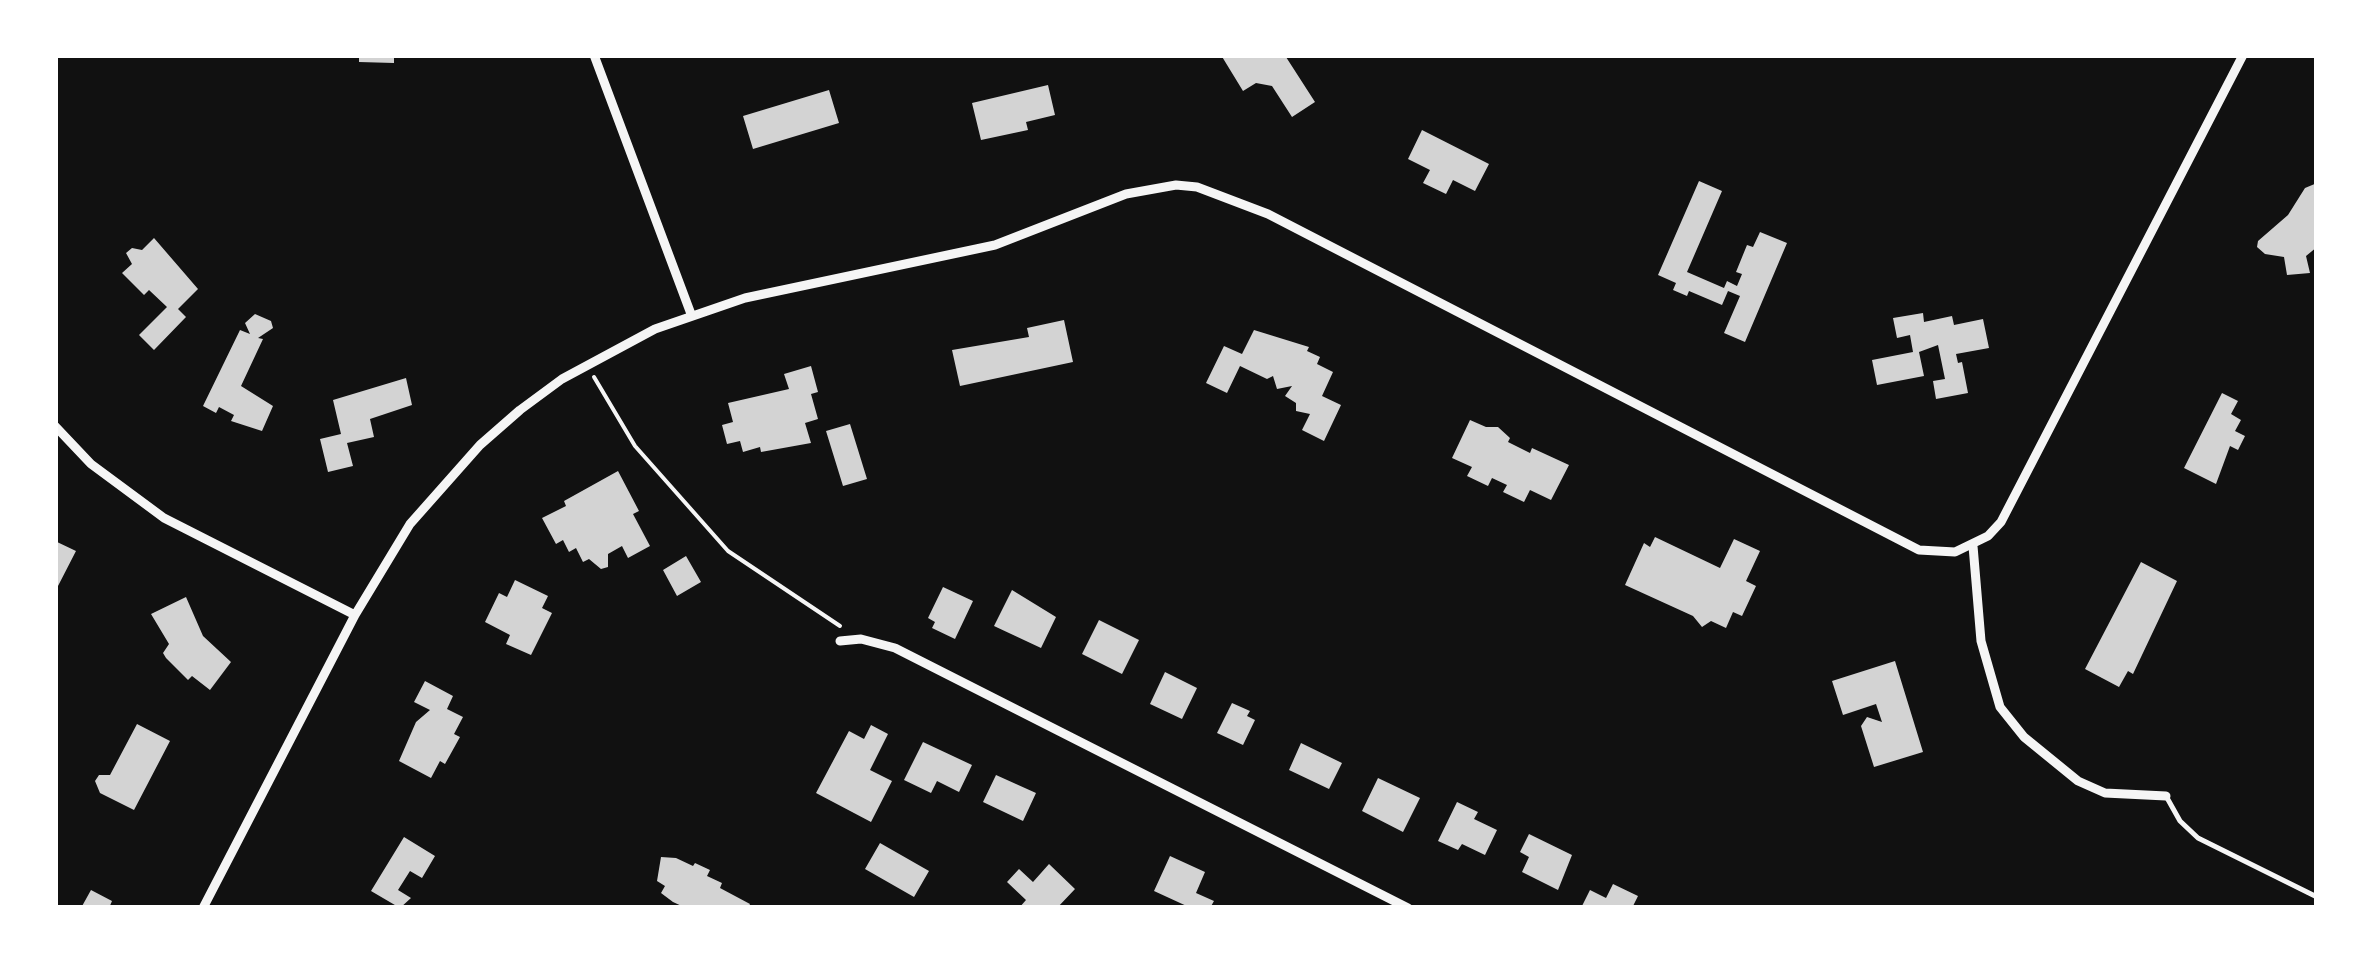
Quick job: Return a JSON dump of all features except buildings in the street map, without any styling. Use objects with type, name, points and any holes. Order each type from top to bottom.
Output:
[{"type":"street","points":[[594,55],[691,314]]},
{"type":"street","points":[[203,908],[381,568],[444,483],[520,410],[587,364],[691,314],[840,275],[996,245],[1126,194],[1176,185],[1196,187],[1268,214],[1919,550],[1955,552],[1973,546],[2000,522],[2243,55]]},
{"type":"street","points":[[55,426],[90,464],[164,518],[355,615]]},
{"type":"street","points":[[1973,546],[1985,659],[2000,707],[2078,781],[2106,793],[2166,796]]},
{"type":"street","points":[[840,641],[861,640],[895,648],[1408,908]]},
{"type":"lane","points":[[2166,796],[2180,821],[2198,838],[2317,898]]},
{"type":"path","points":[[587,364],[635,446],[728,551],[861,640]]}]
